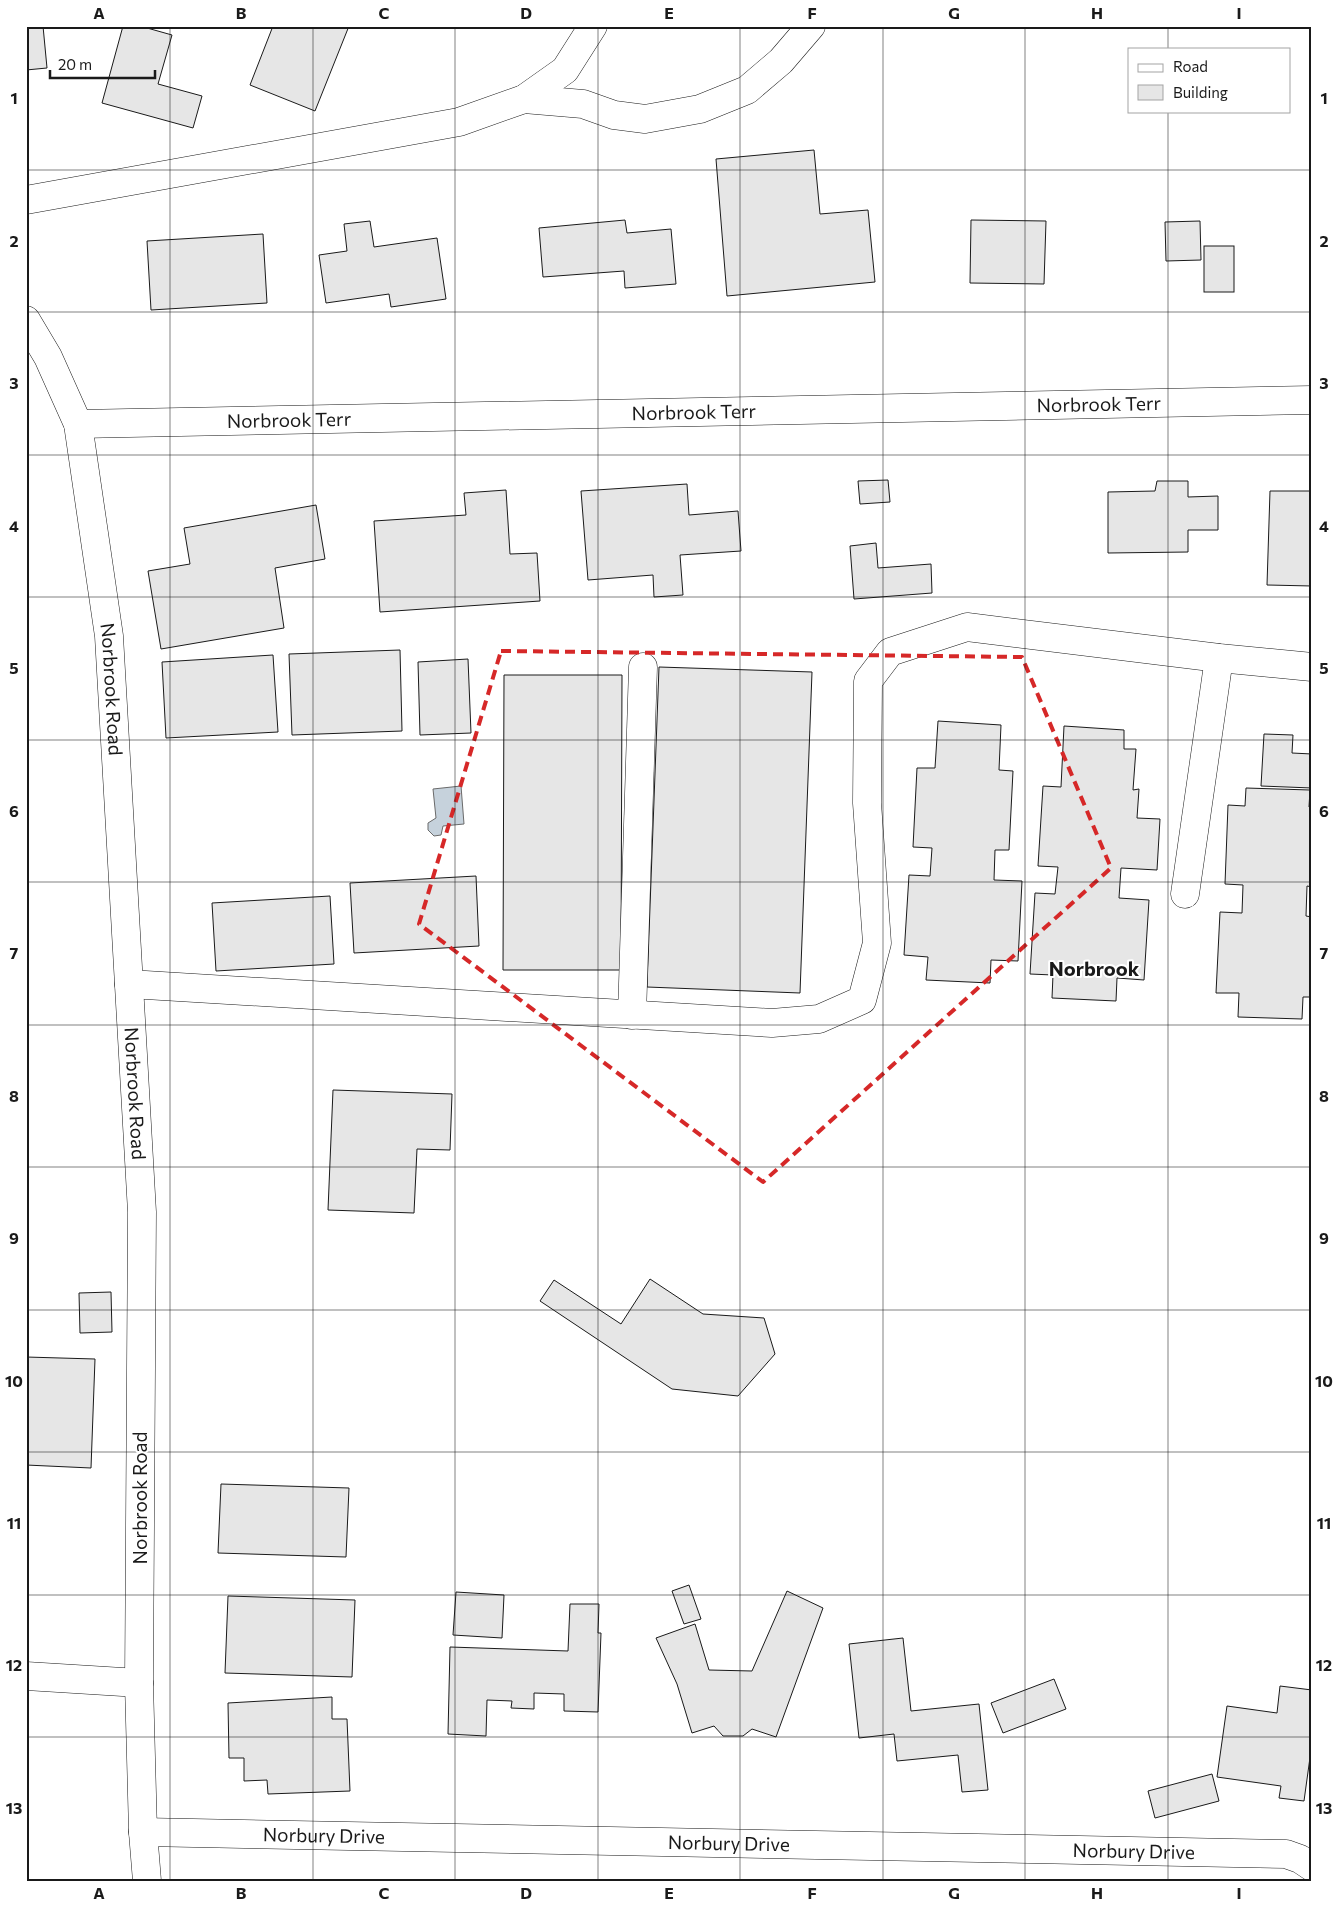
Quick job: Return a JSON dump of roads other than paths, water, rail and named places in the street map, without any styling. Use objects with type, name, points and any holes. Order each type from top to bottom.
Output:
[{"type":"street","points":[[26,200],[459,122],[524,99],[565,70],[593,26]]},
{"type":"street","points":[[524,99],[583,104],[614,115],[645,119],[700,109],[747,90],[781,61],[811,26]]},
{"type":"street","name":"Norbrook Road","points":[[26,320],[48,357],[78,424],[110,636],[142,1212],[139,1683],[143,1832],[147,1881]]},
{"type":"street","name":"Norbrook Terr","points":[[78,424],[1312,400]]},
{"type":"street","points":[[129,984],[772,1023],[819,1019],[862,1000],[877,942],[868,803],[868,681],[890,652],[967,627],[1219,658],[1312,667]]},
{"type":"street","points":[[1185,894],[1219,658]]},
{"type":"street","points":[[632,1015],[643,667]]},
{"type":"street","points":[[26,1676],[139,1683]]},
{"type":"street","name":"Norbury Drive","points":[[143,1832],[1286,1854],[1300,1859],[1312,1867]]},
{"type":"district","name":"Norbrook","points":[[1094,969]]}]
